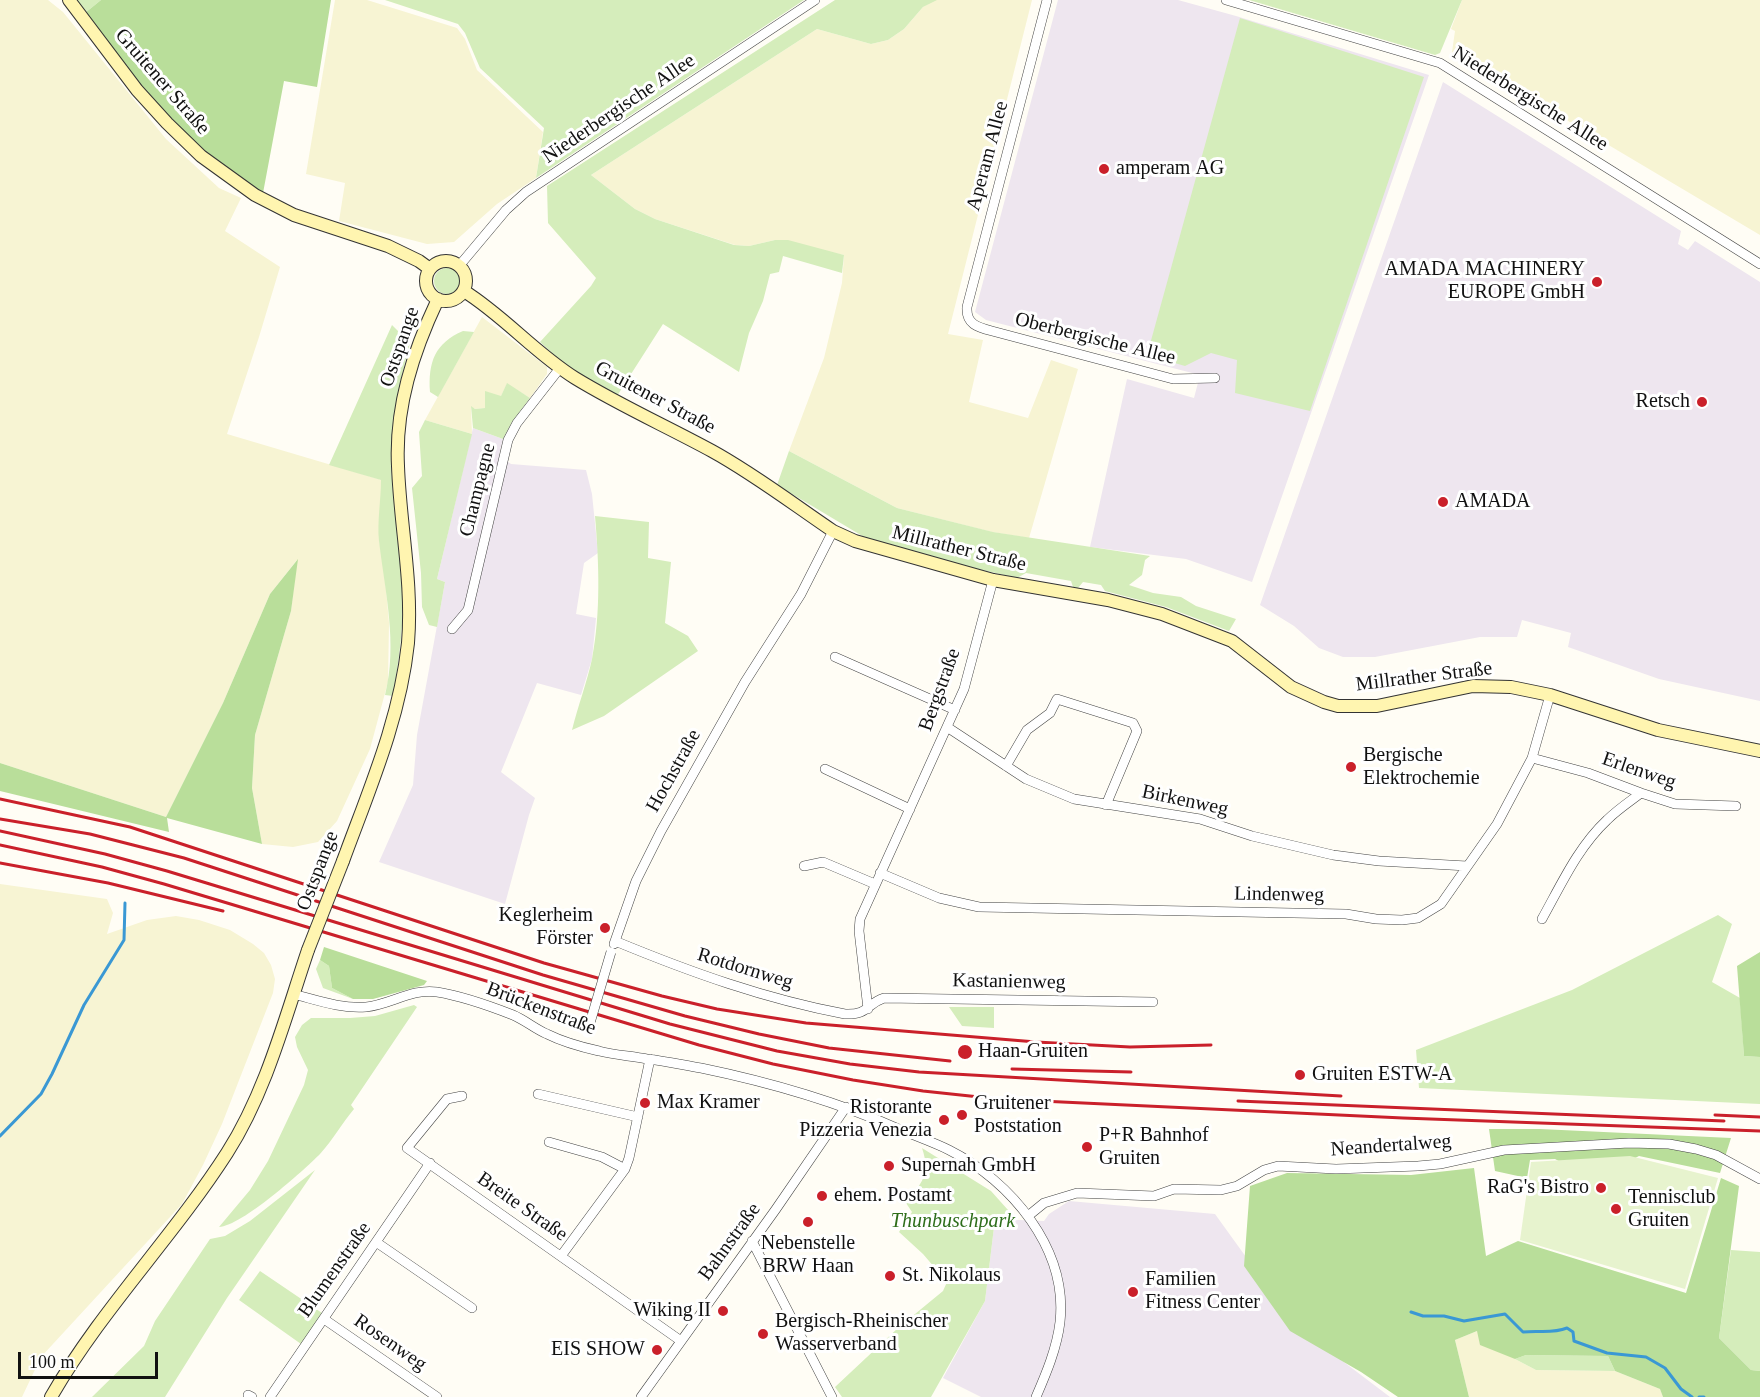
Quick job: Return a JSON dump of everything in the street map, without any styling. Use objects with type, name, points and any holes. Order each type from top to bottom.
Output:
[{"type":"main road","name":"Gruitener Straße","points":[[69,0],[137,90],[167,123],[210,162],[255,195],[294,215],[388,246],[430,269]]},
{"type":"main road","points":[[442,261],[450,261],[459,266],[466,276],[464,291],[458,297],[451,301],[438,299],[430,293],[426,278],[430,269],[442,261]]},
{"type":"main road","name":"Gruitener Straße","points":[[464,291],[560,368],[640,414],[712,451],[834,531]]},
{"type":"main road","name":"Ostspange","points":[[51,1397],[73,1363],[214,1173],[256,1097],[392,723],[405,666],[410,614],[400,501],[398,446],[406,381],[438,299]]},
{"type":"main road","name":"Millrather Straße","points":[[834,531],[872,547],[993,580],[1119,602],[1191,624],[1232,641],[1291,687],[1338,706],[1377,705],[1473,686],[1511,687],[1550,695],[1634,723],[1760,751]]},
{"type":"street","name":"Niederbergische Allee","points":[[459,266],[506,210],[526,192],[815,0]]},
{"type":"street","name":"Aperam Allee","points":[[969,321],[967,307],[1047,0]]},
{"type":"street","name":"Niederbergische Allee","points":[[1226,0],[1440,63],[1760,264]]},
{"type":"street","name":"Oberbergische Allee","points":[[969,321],[986,330],[1173,379],[1215,378]]},
{"type":"street","name":"Champagne","points":[[452,628],[468,610],[508,440],[517,423],[560,368]]},
{"type":"street","name":"Hochstraße","points":[[582,1046],[612,948],[636,881],[661,831],[745,682],[801,594],[834,531]]},
{"type":"street","name":"Bergstraße","points":[[868,1009],[859,931],[864,907],[964,688],[993,580]]},
{"type":"street","points":[[835,657],[955,710]]},
{"type":"street","name":"Lindenweg","points":[[880,873],[939,898],[979,907],[1346,914],[1402,920],[1418,918],[1441,904],[1497,824],[1532,758],[1550,695]]},
{"type":"street","points":[[1006,766],[1027,730],[1050,713],[1057,699],[1133,723],[1137,731],[1106,805]]},
{"type":"street","name":"Birkenweg","points":[[947,727],[1026,779],[1074,799],[1200,819],[1252,836],[1333,855],[1378,861],[1467,866]]},
{"type":"street","name":"Erlenweg","points":[[1532,758],[1588,773],[1675,804],[1736,806]]},
{"type":"street","points":[[825,769],[910,808]]},
{"type":"street","points":[[1542,919],[1574,861],[1591,838],[1607,820],[1641,793]]},
{"type":"street","points":[[804,866],[823,862],[875,884]]},
{"type":"street","name":"Rotdornweg","points":[[612,948],[760,994],[845,1014],[858,1014],[868,1009]]},
{"type":"street","name":"Brückenstraße","points":[[293,994],[333,1005],[367,1007],[414,993],[436,992],[512,1015],[547,1034],[614,1055],[650,1059],[777,1086],[846,1107],[949,1150],[986,1173],[1011,1196],[1028,1216],[1050,1256],[1060,1303],[1057,1337],[1036,1397]]},
{"type":"street","name":"Kastanienweg","points":[[868,1009],[877,1000],[884,998],[1153,1002]]},
{"type":"street","points":[[561,1256],[625,1169],[650,1059]]},
{"type":"street","points":[[538,1094],[638,1118]]},
{"type":"street","name":"Breite Straße","points":[[462,1096],[447,1099],[407,1148],[681,1341]]},
{"type":"street","name":"Bahnstraße","points":[[641,1397],[846,1107]]},
{"type":"street","points":[[549,1142],[602,1157],[625,1169]]},
{"type":"street","name":"Neandertalweg","points":[[1028,1216],[1044,1203],[1077,1193],[1154,1196],[1174,1189],[1221,1190],[1237,1186],[1264,1170],[1278,1167],[1336,1169],[1418,1166],[1440,1164],[1504,1150],[1629,1143],[1669,1144],[1696,1149],[1732,1163],[1760,1179]]},
{"type":"street","name":"Blumenstraße","points":[[270,1397],[430,1163]]},
{"type":"street","points":[[752,1241],[832,1397]]},
{"type":"street","points":[[376,1242],[472,1308]]},
{"type":"street","name":"Rosenweg","points":[[324,1319],[437,1397]]},
{"type":"shaded area","points":[[0,0],[48,0],[63,12],[166,139],[219,188],[241,198],[225,231],[280,267],[227,434],[382,480],[379,539],[389,623],[388,682],[370,749],[337,821],[318,842],[293,847],[262,844],[252,788],[255,735],[291,611],[297,560],[270,594],[223,703],[166,817],[0,763]]},
{"type":"shaded area","points":[[335,0],[367,0],[457,28],[465,39],[477,70],[543,132],[536,178],[497,204],[454,242],[427,244],[339,221],[345,183],[306,174]]},
{"type":"shaded area","points":[[935,0],[1032,0],[948,334],[983,340],[969,402],[1028,418],[1051,360],[1078,369],[1029,538],[992,532],[897,508],[789,451],[824,358],[842,283],[844,255],[775,240],[749,246],[735,245],[655,219],[635,209],[591,175],[817,29],[871,44],[888,40],[904,29],[923,7]]},
{"type":"shaded area","points":[[1058,0],[1178,0],[1429,75],[1252,582],[1186,559],[1090,547],[1127,379],[1194,398],[1200,375],[986,320],[975,312]]},
{"type":"shaded area","points":[[1462,0],[1760,0],[1760,235],[1452,52],[1455,31],[1451,29]]},
{"type":"shaded area","points":[[1443,82],[1681,231],[1678,244],[1688,250],[1695,241],[1760,282],[1760,701],[1659,679],[1568,647],[1571,633],[1522,620],[1517,637],[1480,637],[1375,657],[1343,657],[1319,648],[1294,626],[1260,605]]},
{"type":"shaded area","points":[[482,317],[547,367],[547,374],[530,398],[507,384],[501,396],[485,408],[471,407],[472,434],[425,420]]},
{"type":"shaded area","points":[[473,428],[503,439],[499,455],[511,464],[586,470],[592,494],[598,553],[584,563],[576,614],[596,618],[592,659],[581,695],[537,683],[501,772],[535,798],[505,904],[379,862],[413,785],[417,735],[445,582],[437,579]]},
{"type":"shaded area","points":[[0,884],[107,899],[113,913],[107,934],[147,920],[176,916],[199,920],[230,930],[264,953],[275,979],[273,993],[222,1124],[182,1204],[41,1357],[22,1397],[0,1397]]},
{"type":"shaded area","points":[[1069,1201],[1215,1214],[1295,1325],[1390,1397],[981,1397],[943,1378],[985,1301],[995,1219],[1044,1221],[1049,1214]]},
{"type":"shaded area","points":[[1477,1331],[1515,1359],[1536,1370],[1615,1371],[1660,1389],[1663,1397],[1469,1397],[1455,1340]]},
{"type":"green space","points":[[74,0],[101,0],[85,13]]},
{"type":"green space","points":[[101,0],[331,0],[317,87],[284,81],[263,193],[199,149],[158,109],[85,13]]},
{"type":"green space","points":[[385,0],[804,0],[536,178],[544,128],[480,68],[465,33],[458,24]]},
{"type":"green space","points":[[835,0],[937,0],[923,7],[904,29],[888,40],[871,44],[817,29],[591,175],[635,209],[655,219],[734,245],[749,246],[775,240],[788,240],[844,255],[842,273],[783,256],[779,272],[770,274],[763,301],[749,333],[739,372],[663,324],[617,396],[563,363],[540,342],[596,278],[548,223],[547,186]]},
{"type":"green space","points":[[1249,0],[1462,0],[1440,53],[1435,55]]},
{"type":"green space","points":[[1240,18],[1424,77],[1310,411],[1235,393],[1237,360],[1211,353],[1185,366],[1147,355]]},
{"type":"green space","points":[[447,268],[456,272],[460,281],[456,290],[447,294],[438,290],[434,281],[438,272]]},
{"type":"green space","points":[[392,325],[410,343],[397,401],[391,445],[403,601],[401,642],[393,696],[385,695],[389,676],[390,637],[379,541],[381,480],[329,465]]},
{"type":"green space","points":[[463,331],[474,332],[438,397],[430,392],[430,372],[435,355],[446,341]]},
{"type":"green space","points":[[507,383],[530,398],[512,422],[503,439],[473,428],[471,406],[475,409],[485,408],[485,391],[501,396]]},
{"type":"green space","points":[[425,420],[472,434],[437,579],[445,582],[437,627],[429,625],[422,607],[421,573],[412,488],[422,476],[419,432]]},
{"type":"green space","points":[[789,451],[897,508],[993,532],[1150,556],[1145,560],[1142,575],[1129,585],[1153,593],[1181,597],[1196,606],[1236,619],[1229,631],[1166,607],[1105,591],[1101,585],[1083,582],[1078,588],[1073,587],[1071,581],[1026,573],[1017,578],[961,565],[864,537],[777,485]]},
{"type":"green space","points":[[595,516],[649,522],[648,558],[671,562],[665,623],[688,636],[698,651],[604,716],[572,730],[588,676],[597,624],[598,569]]},
{"type":"green space","points":[[298,559],[291,611],[255,735],[252,788],[262,844],[167,818],[169,832],[0,791],[0,763],[166,817],[223,703],[270,594]]},
{"type":"green space","points":[[1718,915],[1732,924],[1712,982],[1740,998],[1744,1056],[1760,1057],[1760,1104],[1419,1088],[1416,1050],[1572,990]]},
{"type":"green space","points":[[324,947],[427,981],[424,985],[373,999],[353,999],[332,988],[329,966],[320,960]]},
{"type":"green space","points":[[1760,952],[1760,1057],[1744,1056],[1737,966]]},
{"type":"green space","points":[[320,960],[329,966],[332,988],[353,999],[323,988],[316,969]]},
{"type":"green space","points":[[414,1005],[417,1007],[351,1105],[354,1109],[320,1154],[257,1208],[242,1218],[219,1227],[250,1190],[268,1161],[304,1085],[308,1070],[297,1047],[295,1037],[302,1025],[311,1018],[375,1016]]},
{"type":"green space","points":[[949,1007],[994,1007],[994,1028],[962,1026]]},
{"type":"green space","points":[[1489,1129],[1540,1129],[1731,1138],[1720,1173],[1639,1156],[1627,1162],[1574,1169],[1555,1159],[1530,1160],[1527,1178],[1495,1171]]},
{"type":"green space","name":"Thunbuschpark","points":[[922,1148],[991,1191],[1017,1220],[995,1219],[985,1301],[931,1397],[842,1397],[835,1387],[898,1328],[943,1291],[947,1282],[923,1254],[899,1232],[912,1212],[906,1203],[925,1172],[925,1157]]},
{"type":"green space","name":"Tennisclub Gruiten","points":[[1630,1156],[1718,1178],[1685,1289],[1520,1240],[1531,1162]]},
{"type":"green space","points":[[1474,1168],[1486,1256],[1518,1241],[1686,1293],[1721,1178],[1739,1186],[1719,1338],[1751,1370],[1760,1371],[1760,1397],[1663,1397],[1660,1389],[1615,1371],[1608,1356],[1526,1355],[1515,1359],[1480,1345],[1477,1331],[1455,1340],[1469,1397],[1398,1397],[1361,1372],[1290,1331],[1244,1266],[1250,1186],[1287,1173],[1411,1175]]},
{"type":"green space","points":[[315,1170],[227,1298],[165,1397],[92,1397],[144,1346],[155,1321],[210,1239],[225,1236],[250,1221]]},
{"type":"green space","points":[[1731,1250],[1760,1252],[1760,1371],[1751,1370],[1719,1338]]},
{"type":"green space","points":[[260,1271],[322,1313],[301,1344],[239,1300]]},
{"type":"green space","points":[[1526,1355],[1608,1356],[1615,1371],[1536,1370],[1515,1359]]},
{"type":"waterway","points":[[0,1136],[41,1094],[84,1005],[124,940],[125,903]]},
{"type":"waterway","points":[[1411,1312],[1423,1316],[1444,1316],[1464,1321],[1505,1314],[1523,1332],[1567,1328],[1573,1332],[1574,1341],[1607,1353],[1646,1357],[1665,1368],[1681,1389],[1692,1397]]},
{"type":"waterway","points":[[1699,1397],[1704,1397]]},
{"type":"railway","points":[[0,799],[130,827],[544,963],[717,1009],[806,1023],[1036,1042],[1130,1047],[1211,1045]]},
{"type":"railway","points":[[0,819],[90,834],[184,858],[543,975],[685,1016],[829,1048],[950,1061]]},
{"type":"railway","points":[[0,831],[105,854],[167,871],[670,1024],[777,1051],[850,1064],[919,1072],[1341,1096]]},
{"type":"railway","points":[[0,845],[102,867],[164,884],[699,1045],[773,1064],[853,1080],[923,1091],[998,1099],[1403,1118],[1760,1131]]},
{"type":"railway","points":[[0,863],[108,883],[223,911]]},
{"type":"railway","points":[[1012,1069],[1131,1072]]},
{"type":"railway","points":[[1238,1101],[1724,1121]]},
{"type":"railway","points":[[1715,1115],[1760,1117]]},
{"type":"place","name":"amperam AG","points":[[1104,169]]},
{"type":"place","name":"AMADA MACHINERY EUROPE GmbH","points":[[1597,282]]},
{"type":"place","name":"Retsch","points":[[1702,402]]},
{"type":"place","name":"AMADA","points":[[1443,502]]},
{"type":"place","name":"Bergische Elektrochemie","points":[[1351,767]]},
{"type":"place","name":"Keglerheim Förster","points":[[605,928]]},
{"type":"place","name":"Haan-Gruiten","points":[[965,1052]]},
{"type":"place","name":"Gruiten ESTW-A","points":[[1300,1075]]},
{"type":"place","name":"Max Kramer","points":[[645,1103]]},
{"type":"place","name":"Gruitener Poststation","points":[[962,1115]]},
{"type":"place","name":"Ristorante Pizzeria Venezia","points":[[944,1120]]},
{"type":"place","name":"P+R Bahnhof Gruiten","points":[[1087,1147]]},
{"type":"place","name":"Supernah GmbH","points":[[889,1166]]},
{"type":"place","name":"RaG's Bistro","points":[[1601,1188]]},
{"type":"place","name":"ehem. Postamt","points":[[822,1196]]},
{"type":"place","name":"Tennisclub Gruiten","points":[[1616,1209]]},
{"type":"place","name":"Nebenstelle BRW Haan","points":[[808,1222]]},
{"type":"place","name":"St. Nikolaus","points":[[890,1276]]},
{"type":"place","name":"Familien Fitness Center","points":[[1133,1292]]},
{"type":"place","name":"Wiking II","points":[[723,1311]]},
{"type":"place","name":"Bergisch-Rheinischer Wasserverband","points":[[763,1334]]},
{"type":"place","name":"EIS SHOW","points":[[657,1350]]}]
